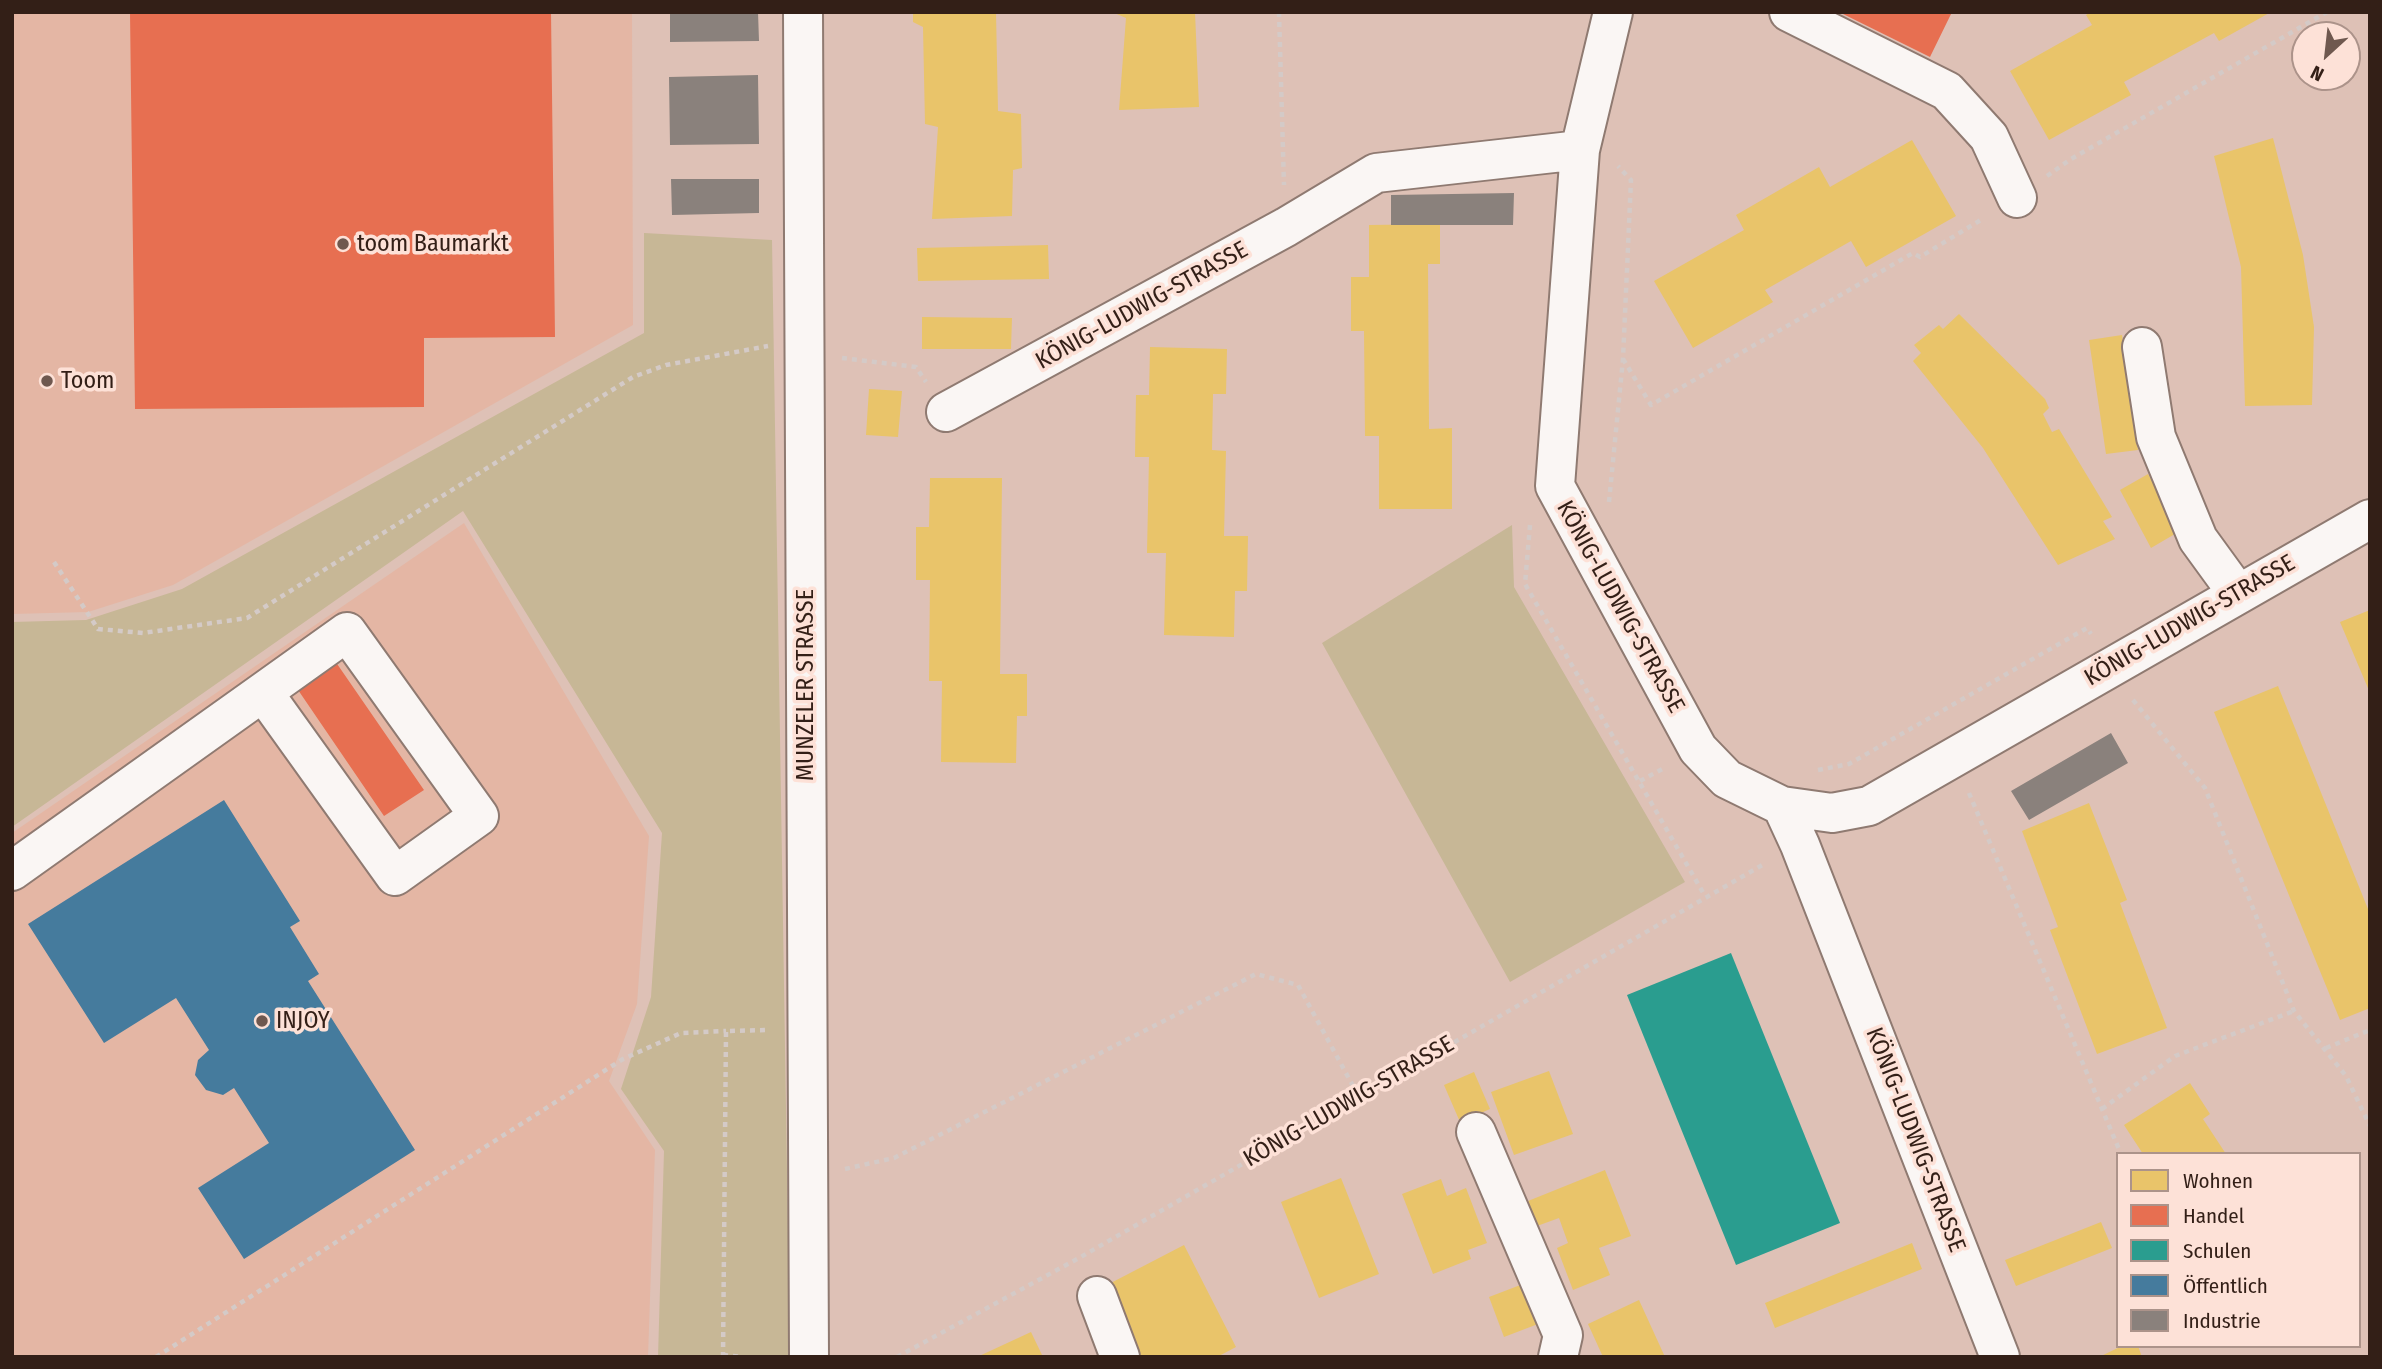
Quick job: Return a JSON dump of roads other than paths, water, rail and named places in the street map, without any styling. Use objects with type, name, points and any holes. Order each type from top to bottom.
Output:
[{"type":"street","name":"MUNZELER STRASSE","points":[[803,12],[809,1030],[806,1177],[809,1357]]},
{"type":"street","name":"KÖNIG-LUDWIG-STRASSE","points":[[1613,12],[1580,150],[1555,486],[1698,749],[1727,779],[1782,806],[1832,813],[1869,806],[2370,519]]},
{"type":"street","points":[[1788,12],[1947,91],[1989,137],[2017,198]]},
{"type":"street","name":"KÖNIG-LUDWIG-STRASSE","points":[[946,412],[1286,228],[1376,173],[1580,150]]},
{"type":"street","points":[[2142,347],[2157,437],[2198,539],[2238,594]]},
{"type":"street","points":[[12,871],[347,632],[479,816],[394,876],[263,692]]},
{"type":"street","name":"KÖNIG-LUDWIG-STRASSE","points":[[1782,806],[1800,845],[2000,1357]]},
{"type":"street","points":[[1476,1132],[1563,1335],[1558,1357]]},
{"type":"street","points":[[1097,1296],[1120,1357]]},
{"type":"place","name":"toom Baumarkt","points":[[343,244]]},
{"type":"place","name":"Toom","points":[[47,381]]},
{"type":"place","name":"INJOY","points":[[262,1021]]}]
